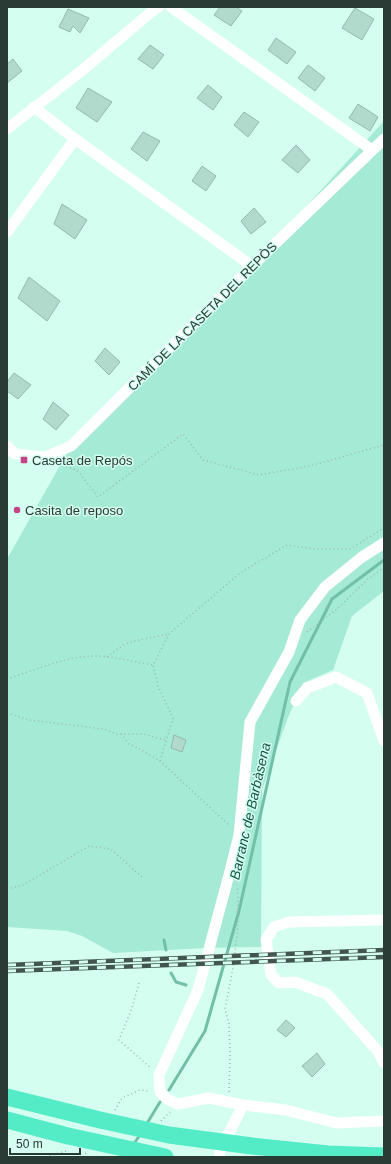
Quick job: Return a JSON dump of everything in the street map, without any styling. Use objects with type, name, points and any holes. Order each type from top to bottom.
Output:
[{"type":"highway","points":[[7,1097],[169,1135],[328,1154],[384,1156]]},
{"type":"highway","points":[[7,1120],[31,1127],[165,1157]]},
{"type":"street","points":[[7,129],[80,72],[156,7]]},
{"type":"street","points":[[171,7],[372,150]]},
{"type":"street","points":[[34,107],[252,266]]},
{"type":"street","points":[[7,232],[75,138]]},
{"type":"street","name":"CAMÍ DE LA CASETA DEL REPÒS","points":[[7,446],[15,454],[45,457],[71,446],[252,266],[384,139]]},
{"type":"street","points":[[384,542],[362,557],[325,587],[300,620],[289,652],[250,722],[239,835],[231,868],[198,990],[158,1075],[160,1092],[167,1099],[178,1104],[209,1098],[243,1105],[286,1110],[336,1123],[384,1121]]},
{"type":"street","points":[[296,701],[306,688],[336,677],[367,693],[384,741]]},
{"type":"street","points":[[384,920],[289,922],[274,927],[266,940],[271,975],[279,983],[295,982],[327,994],[377,1050],[384,1063]]},
{"type":"street","points":[[219,1157],[220,1151],[243,1105]]},
{"type":"path","points":[[45,457],[78,471],[98,498],[184,434],[203,460],[259,475],[310,466],[384,445]]},
{"type":"path","points":[[160,762],[173,718],[158,686],[153,665],[169,634],[240,573],[287,545],[315,549],[350,549],[384,528]]},
{"type":"path","points":[[292,645],[337,609],[369,578],[384,568]]},
{"type":"path","points":[[107,657],[128,643],[169,634]]},
{"type":"path","points":[[7,679],[49,665],[81,657],[99,656],[153,665]]},
{"type":"path","points":[[7,714],[30,720],[103,729],[117,734],[143,734],[166,740]]},
{"type":"path","points":[[120,734],[129,744],[160,762],[239,835]]},
{"type":"path","points":[[7,889],[23,885],[48,872],[89,846],[111,849],[144,880]]},
{"type":"path","points":[[228,1102],[230,1054],[229,1024],[225,1009],[233,968],[238,920],[238,891],[231,868]]},
{"type":"path","points":[[139,983],[132,1008],[119,1040],[158,1075]]},
{"type":"green space","points":[[384,121],[384,591],[352,616],[333,670],[303,683],[287,720],[262,790],[261,947],[206,948],[113,953],[82,936],[67,931],[7,927],[7,559],[71,446],[252,266]]},
{"type":"building","points":[[220,7],[236,7],[242,11],[231,26],[214,15]]},
{"type":"building","points":[[355,8],[374,19],[362,40],[342,28]]},
{"type":"building","points":[[68,9],[89,18],[80,33],[73,26],[70,32],[59,27]]},
{"type":"building","points":[[276,38],[296,52],[287,64],[268,50]]},
{"type":"building","points":[[150,45],[164,55],[153,69],[138,59]]},
{"type":"building","points":[[13,59],[22,71],[7,83],[7,64]]},
{"type":"building","points":[[308,65],[325,78],[315,91],[298,78]]},
{"type":"building","points":[[208,85],[222,97],[213,110],[197,98]]},
{"type":"building","points":[[88,88],[112,102],[97,122],[76,108]]},
{"type":"building","points":[[358,104],[378,117],[370,131],[349,118]]},
{"type":"building","points":[[244,112],[259,122],[248,137],[234,125]]},
{"type":"building","points":[[143,132],[160,141],[147,161],[131,149]]},
{"type":"building","points":[[296,145],[310,160],[298,173],[282,160]]},
{"type":"building","points":[[202,166],[216,176],[206,191],[192,181]]},
{"type":"building","points":[[62,204],[87,220],[75,239],[54,224]]},
{"type":"building","points":[[254,208],[266,222],[251,234],[241,221]]},
{"type":"building","points":[[29,277],[60,301],[47,321],[18,298]]},
{"type":"building","points":[[105,348],[120,362],[109,375],[95,361]]},
{"type":"building","points":[[14,373],[31,385],[18,399],[7,391],[7,382]]},
{"type":"building","points":[[53,402],[69,415],[56,430],[43,419]]},
{"type":"building","points":[[174,735],[186,740],[182,752],[171,748]]},
{"type":"building","points":[[286,1020],[295,1028],[286,1037],[277,1030]]},
{"type":"building","points":[[317,1053],[325,1064],[312,1077],[302,1066]]},
{"type":"waterway","name":"Barranc de Barbàsena","points":[[169,1090],[205,1031],[239,911],[290,682],[332,599],[384,560]]},
{"type":"waterway","points":[[164,940],[166,950]]},
{"type":"waterway","points":[[171,973],[176,982],[186,985]]},
{"type":"waterway","name":"Barranc de Barbàsena","points":[[146,1125],[160,1102]]},
{"type":"waterway","name":"Barranc de Barbàsena","points":[[133,1145],[140,1135]]},
{"type":"railway","points":[[7,965],[384,950]]},
{"type":"railway","points":[[7,971],[384,957]]},
{"type":"place","name":"Caseta de Repós","points":[[24,460]]},
{"type":"place","name":"Casita de reposo","points":[[17,510]]}]
